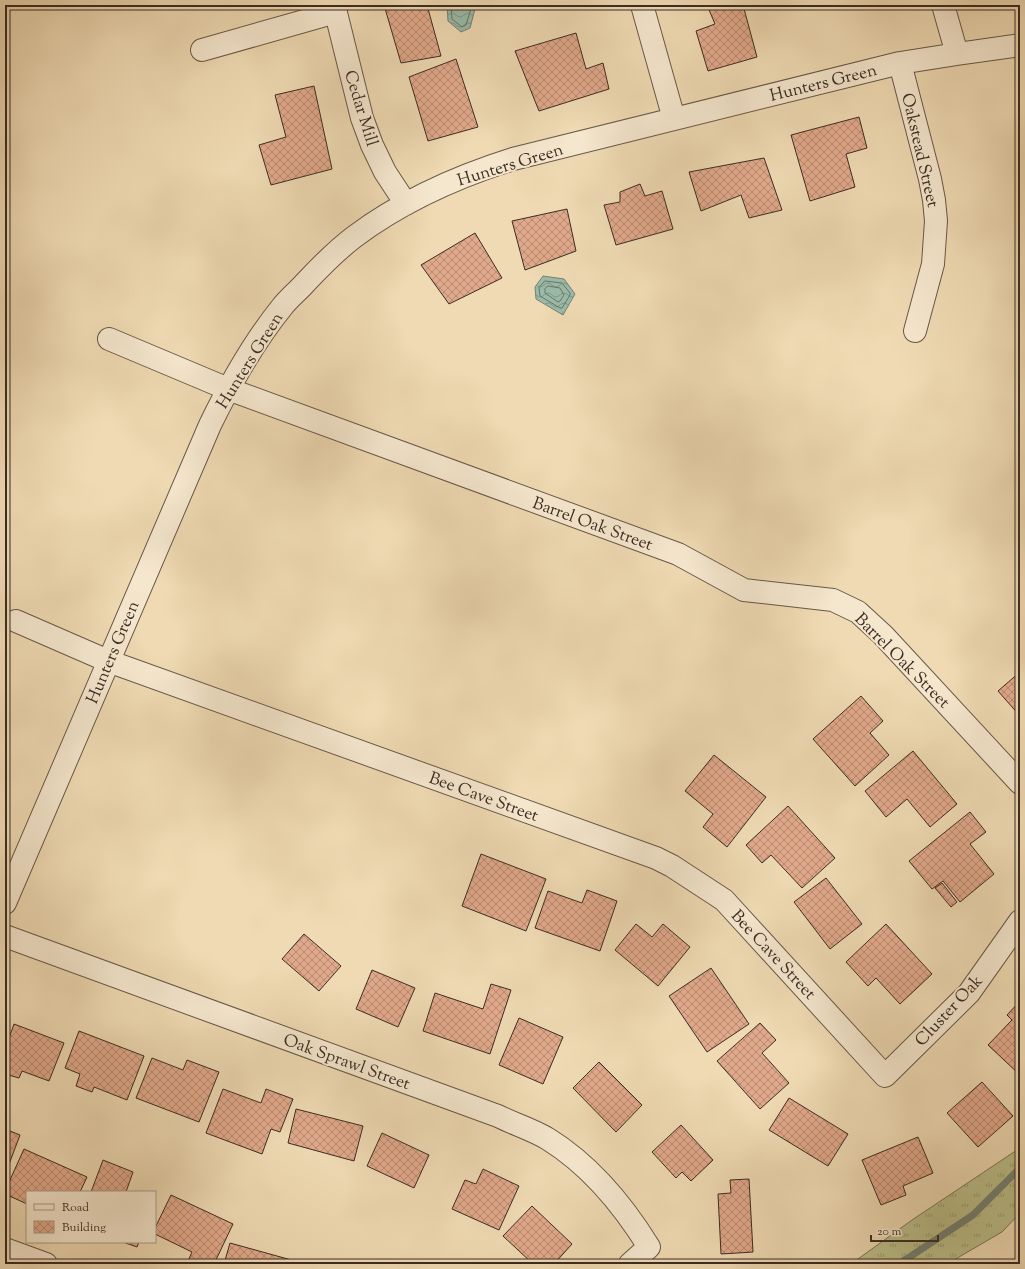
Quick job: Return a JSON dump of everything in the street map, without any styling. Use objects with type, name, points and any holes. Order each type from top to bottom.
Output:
[{"type":"street","points":[[642,5],[674,119]]},
{"type":"street","points":[[944,5],[957,54]]},
{"type":"street","points":[[202,50],[335,9]]},
{"type":"street","name":"Cedar Mill","points":[[335,9],[362,118],[372,146],[385,172],[406,204]]},
{"type":"street","name":"Hunters Green","points":[[5,903],[210,425],[228,390],[255,344],[283,306],[316,272],[353,238],[393,211],[439,186],[484,168],[513,159],[900,64],[1020,45]]},
{"type":"street","name":"Oakstead Street","points":[[900,64],[930,179],[936,221],[933,264],[915,331]]},
{"type":"street","name":"Barrel Oak Street","points":[[109,339],[228,390],[678,554],[744,590],[833,600],[852,609],[858,612],[882,634],[1020,784]]},
{"type":"street","name":"Bee Cave Street","points":[[16,620],[108,661],[656,858],[672,866],[724,900],[885,1076]]},
{"type":"street","name":"Cluster Oak","points":[[885,1076],[969,993],[1020,922]]},
{"type":"street","name":"Oak Sprawl Street","points":[[5,936],[498,1116],[547,1139],[572,1156],[617,1200],[634,1222],[649,1247],[630,1264]]},
{"type":"street","points":[[5,1249],[46,1264]]},
{"type":"green space","points":[[1020,1148],[1020,1213],[1002,1232],[947,1264],[851,1264],[912,1220]]},
{"type":"water","points":[[447,5],[476,5],[470,28],[461,32],[448,21]]},
{"type":"water","points":[[543,276],[564,279],[575,294],[563,315],[536,299],[535,287]]},
{"type":"building","points":[[384,5],[427,5],[441,56],[401,63]]},
{"type":"building","points":[[707,5],[743,5],[757,57],[708,71],[696,31],[715,24]]},
{"type":"building","points":[[576,33],[586,69],[603,63],[609,89],[539,111],[515,51]]},
{"type":"building","points":[[456,59],[478,127],[428,141],[409,77]]},
{"type":"building","points":[[314,86],[332,169],[271,185],[259,145],[286,137],[275,95]]},
{"type":"building","points":[[859,117],[867,148],[846,154],[855,187],[810,201],[791,135]]},
{"type":"building","points":[[764,158],[782,210],[749,218],[741,195],[701,211],[689,172]]},
{"type":"building","points":[[640,184],[645,196],[662,191],[673,229],[616,245],[604,205],[620,202],[620,192]]},
{"type":"building","points":[[567,209],[576,251],[525,270],[512,221]]},
{"type":"building","points":[[475,233],[502,278],[449,304],[421,265]]},
{"type":"building","points":[[1020,672],[1020,716],[998,691]]},
{"type":"building","points":[[861,696],[883,721],[870,733],[889,755],[855,786],[813,739]]},
{"type":"building","points":[[913,751],[957,804],[930,827],[907,799],[886,817],[865,791]]},
{"type":"building","points":[[714,755],[766,797],[727,847],[703,827],[713,814],[685,791]]},
{"type":"building","points":[[788,806],[835,858],[802,888],[771,855],[762,863],[746,845]]},
{"type":"building","points":[[970,812],[986,832],[970,844],[994,874],[960,902],[943,881],[932,889],[909,861]]},
{"type":"building","points":[[481,854],[546,879],[526,931],[462,906]]},
{"type":"building","points":[[826,878],[862,924],[830,949],[794,902]]},
{"type":"building","points":[[942,883],[957,902],[951,907],[935,888]]},
{"type":"building","points":[[587,890],[617,901],[600,951],[535,928],[548,891],[582,903]]},
{"type":"building","points":[[636,924],[652,937],[663,924],[690,947],[658,986],[615,950]]},
{"type":"building","points":[[886,924],[932,974],[900,1004],[876,978],[868,986],[846,962]]},
{"type":"building","points":[[304,934],[341,966],[319,991],[282,959]]},
{"type":"building","points":[[711,968],[749,1024],[707,1052],[669,996]]},
{"type":"building","points":[[372,970],[415,988],[398,1027],[356,1009]]},
{"type":"building","points":[[491,984],[511,990],[490,1054],[423,1031],[435,993],[483,1009]]},
{"type":"building","points":[[1020,1001],[1020,1075],[988,1045],[1012,1020],[1007,1015]]},
{"type":"building","points":[[519,1018],[563,1037],[543,1084],[499,1065]]},
{"type":"building","points":[[760,1023],[776,1040],[762,1053],[789,1083],[760,1109],[717,1061]]},
{"type":"building","points":[[14,1024],[64,1043],[49,1081],[22,1071],[19,1078],[5,1074],[5,1049]]},
{"type":"building","points":[[79,1031],[144,1056],[127,1100],[94,1087],[92,1092],[76,1086],[80,1074],[65,1068]]},
{"type":"building","points":[[152,1058],[183,1070],[187,1060],[219,1072],[199,1122],[136,1098]]},
{"type":"building","points":[[599,1062],[642,1105],[616,1132],[573,1088]]},
{"type":"building","points":[[982,1082],[1013,1116],[978,1147],[947,1113]]},
{"type":"building","points":[[223,1089],[261,1103],[266,1089],[293,1099],[280,1132],[271,1129],[262,1154],[206,1133]]},
{"type":"building","points":[[789,1098],[848,1134],[828,1166],[769,1130]]},
{"type":"building","points":[[296,1109],[363,1126],[354,1161],[288,1143]]},
{"type":"building","points":[[681,1125],[713,1160],[691,1181],[682,1172],[676,1178],[652,1152]]},
{"type":"building","points":[[5,1129],[20,1135],[5,1175]]},
{"type":"building","points":[[382,1133],[429,1155],[414,1188],[367,1166]]},
{"type":"building","points":[[918,1137],[933,1173],[903,1186],[906,1195],[881,1205],[862,1160]]},
{"type":"building","points":[[24,1149],[87,1177],[80,1191],[26,1191],[26,1204],[5,1194]]},
{"type":"building","points":[[103,1160],[133,1172],[126,1191],[91,1191]]},
{"type":"building","points":[[483,1169],[519,1186],[499,1230],[452,1209],[465,1180],[476,1184]]},
{"type":"building","points":[[749,1179],[753,1252],[721,1254],[718,1194],[731,1193],[730,1180]]},
{"type":"building","points":[[171,1195],[233,1224],[214,1264],[194,1264],[188,1261],[192,1252],[156,1234],[156,1226]]},
{"type":"building","points":[[532,1206],[572,1244],[554,1264],[533,1264],[503,1236]]},
{"type":"building","points":[[126,1243],[139,1243],[137,1247]]},
{"type":"building","points":[[230,1243],[295,1261],[294,1264],[224,1264]]},
{"type":"waterway","points":[[899,1264],[973,1215],[1020,1168]]}]
